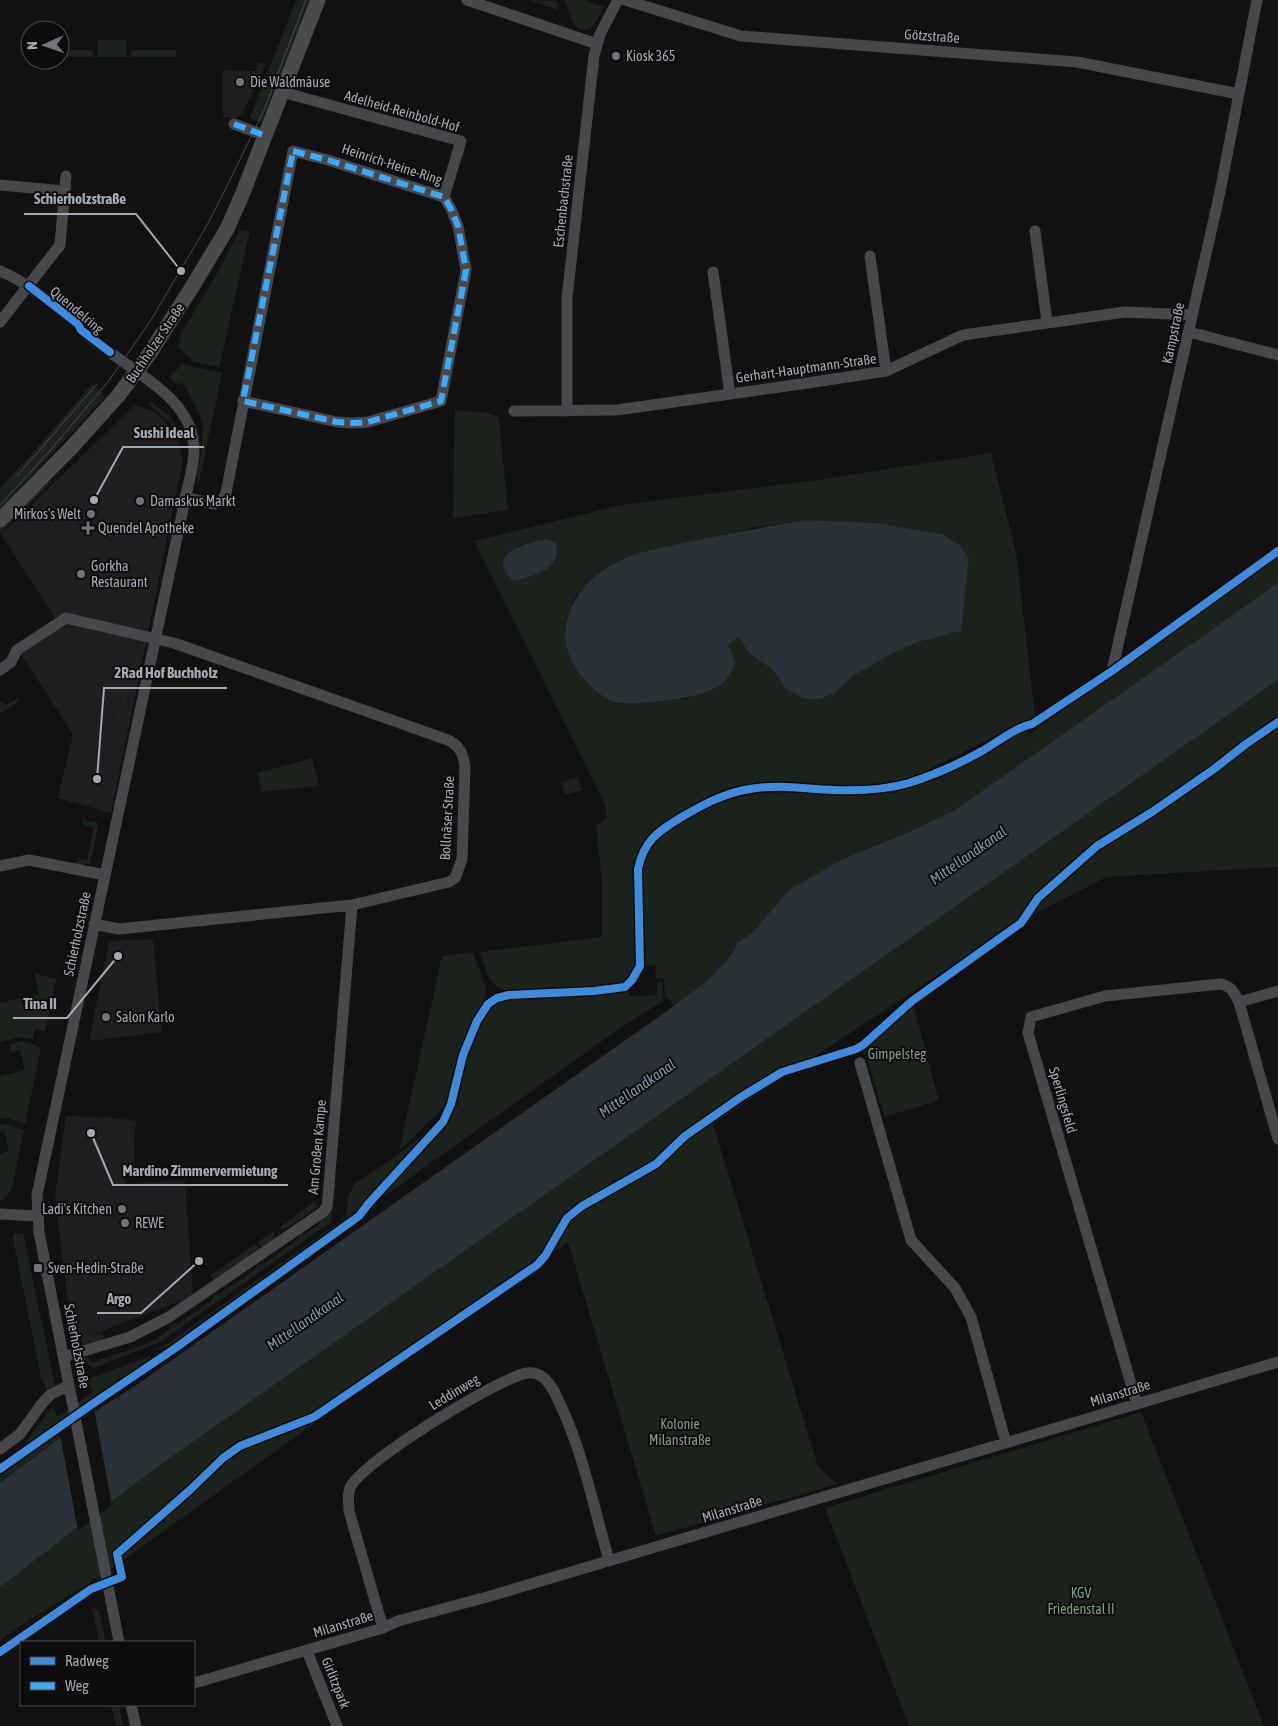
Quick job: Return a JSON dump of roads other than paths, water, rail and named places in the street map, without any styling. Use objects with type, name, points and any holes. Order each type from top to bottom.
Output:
[{"type":"main road","name":"Buchholzer Straße","points":[[0,520],[71,448],[118,396],[138,372],[176,314],[227,229],[266,136],[318,0]]},
{"type":"street","points":[[467,0],[596,44]]},
{"type":"street","name":"Eschenbachstraße","points":[[567,411],[567,298],[596,44],[605,22],[618,0]]},
{"type":"street","name":"Götzstraße","points":[[625,0],[740,36],[1077,62],[1239,94]]},
{"type":"street","name":"Kampstraße","points":[[1112,671],[1222,183],[1257,0]]},
{"type":"street","name":"Adelheid-Reinbold-Hof","points":[[282,92],[461,141],[444,197]]},
{"type":"street","points":[[234,124],[266,136]]},
{"type":"street","name":"Heinrich-Heine-Ring","points":[[185,497],[213,504],[222,499],[226,493],[243,401],[293,151],[328,160],[444,197],[452,209],[458,226],[466,270],[441,401],[368,422],[354,424],[243,401]]},
{"type":"street","points":[[29,286],[60,245],[66,176]]},
{"type":"street","points":[[0,185],[64,191]]},
{"type":"street","points":[[1035,231],[1047,322]]},
{"type":"street","name":"Gerhart-Hauptmann-Straße","points":[[870,256],[886,371]]},
{"type":"street","name":"Quendelring","points":[[0,270],[29,286],[78,324],[81,330],[92,339],[138,372]]},
{"type":"street","name":"Gerhart-Hauptmann-Straße","points":[[713,272],[730,394]]},
{"type":"street","name":"Quendelring","points":[[0,322],[29,286]]},
{"type":"street","name":"Gerhart-Hauptmann-Straße","points":[[514,411],[617,410],[886,371],[963,335],[1125,312],[1192,315]]},
{"type":"street","points":[[1188,332],[1278,355]]},
{"type":"street","name":"Schierholzstraße","points":[[119,1641],[39,1232],[37,1195],[194,452],[193,435],[189,422],[176,404],[150,380],[138,372]]},
{"type":"street","points":[[0,670],[11,662],[17,650],[66,618],[155,638]]},
{"type":"street","name":"Bollnäser Straße","points":[[94,924],[119,929],[352,905],[449,882],[455,878],[462,859],[465,766],[462,754],[456,744],[174,642],[155,638]]},
{"type":"street","points":[[0,866],[28,860],[104,875]]},
{"type":"street","name":"Am Großen Kampe","points":[[64,1357],[130,1337],[169,1317],[324,1212],[328,1197],[352,905]]},
{"type":"street","name":"Sperlingsfeld","points":[[1137,1404],[1028,1032],[1031,1017],[1105,996],[1220,984],[1228,986],[1233,990],[1239,1002],[1278,1139]]},
{"type":"street","points":[[1239,1002],[1278,991]]},
{"type":"street","points":[[860,1063],[912,1240],[955,1288],[971,1317],[1006,1443]]},
{"type":"street","points":[[0,1214],[37,1216]]},
{"type":"street","name":"Milanstraße","points":[[195,1683],[382,1628],[398,1620],[494,1595],[1137,1404],[1277,1365]]},
{"type":"street","name":"Leddinweg","points":[[382,1628],[349,1511],[350,1488],[361,1474],[438,1418],[508,1378],[526,1373],[536,1374],[544,1378],[551,1386],[571,1427],[609,1560]]},
{"type":"street","points":[[0,1449],[20,1434],[50,1395],[69,1385]]},
{"type":"street","points":[[0,1652],[91,1589],[108,1582]]},
{"type":"street","name":"Girlitzpark","points":[[307,1651],[337,1726]]},
{"type":"street","points":[[132,1706],[136,1726]]},
{"type":"water","points":[[806,520],[877,523],[942,534],[959,545],[969,558],[961,631],[918,642],[899,650],[853,676],[835,693],[820,699],[805,699],[785,688],[772,669],[750,654],[738,637],[728,645],[736,663],[725,681],[709,691],[658,702],[614,702],[590,686],[572,662],[566,645],[566,628],[570,611],[578,596],[604,570],[627,557],[649,550]]},
{"type":"water","points":[[547,539],[556,544],[557,553],[551,566],[537,574],[513,581],[505,571],[503,563],[505,556],[519,547]]},
{"type":"water","name":"Mittellandkanal","points":[[1278,583],[1278,680],[153,1470],[0,1587],[0,1483],[97,1410],[138,1384],[674,1006],[709,979],[730,957],[737,943],[751,934],[790,889],[841,860],[909,832],[955,810]]},
{"type":"tram line","points":[[0,505],[48,453],[108,382],[151,320],[206,227],[264,110],[306,0]]},
{"type":"tram line","points":[[17,476],[97,384]]},
{"type":"place","name":"Kiosk 365","points":[[616,56]]},
{"type":"place","name":"Die Waldmäuse","points":[[240,82]]},
{"type":"place","name":"Schierholzstraße","points":[[181,271]]},
{"type":"place","name":"Sushi Ideal","points":[[94,500]]},
{"type":"place","name":"Damaskus Markt","points":[[140,501]]},
{"type":"place","name":"Mirkos's Welt","points":[[91,514]]},
{"type":"place","name":"Quendel Apotheke","points":[[88,528]]},
{"type":"place","name":"Gorkha Restaurant","points":[[81,574]]},
{"type":"place","name":"2Rad Hof Buchholz","points":[[97,779]]},
{"type":"place","name":"Tina II","points":[[118,956]]},
{"type":"place","name":"Salon Karlo","points":[[106,1017]]},
{"type":"place","name":"Mardino Zimmervermietung","points":[[91,1133]]},
{"type":"place","name":"Ladi's Kitchen","points":[[122,1209]]},
{"type":"place","name":"REWE","points":[[125,1223]]},
{"type":"place","name":"Argo","points":[[199,1261]]},
{"type":"place","name":"Sven-Hedin-Straße","points":[[38,1268]]},
{"type":"park label","name":"Gimpelsteg","points":[[897,1054]]},
{"type":"park label","name":"Kolonie Milanstraße","points":[[680,1432]]},
{"type":"park label","name":"KGV Friedenstal II","points":[[1081,1602]]}]
